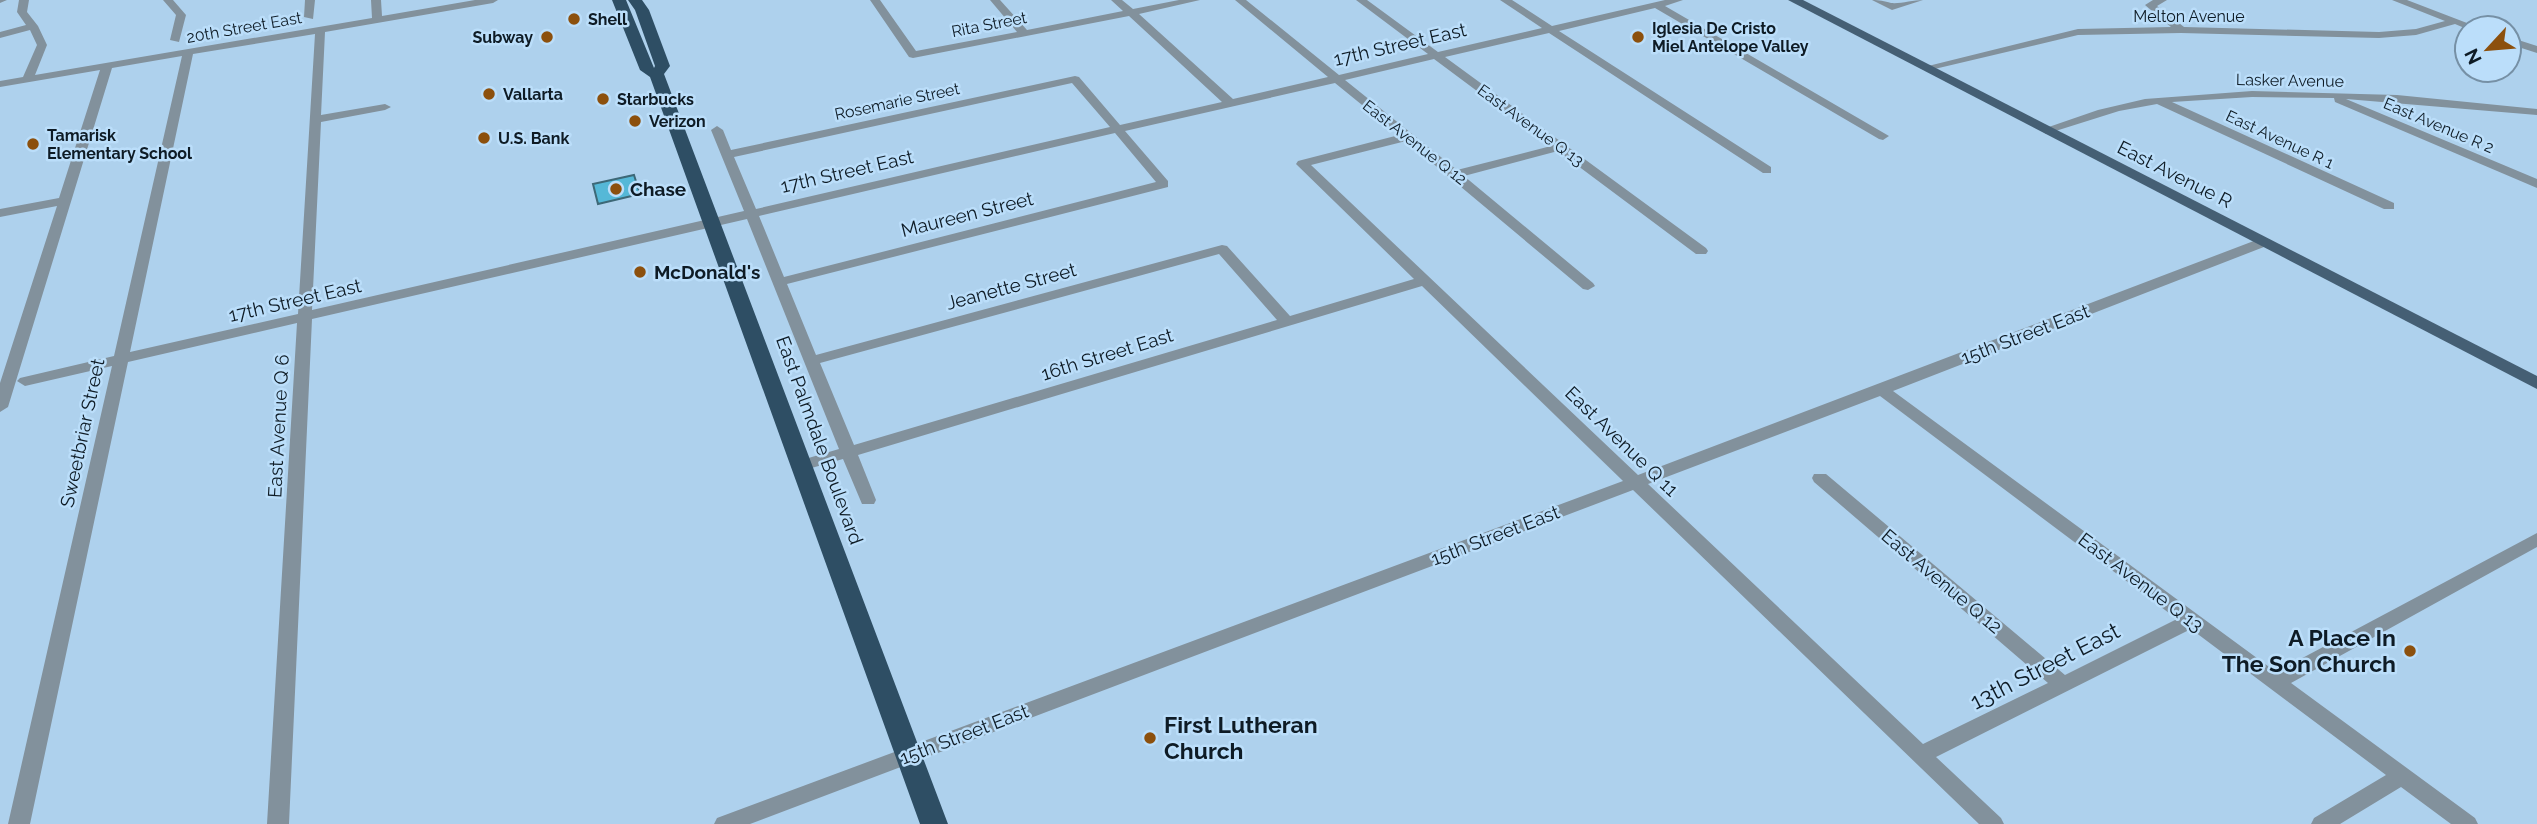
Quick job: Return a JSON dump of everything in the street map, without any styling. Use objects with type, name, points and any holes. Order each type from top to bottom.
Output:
[{"type":"highway","name":"East Palmdale Boulevard","points":[[619,0],[647,71],[656,74]]},
{"type":"highway","name":"East Palmdale Boulevard","points":[[635,0],[642,10],[663,66],[656,74]]},
{"type":"highway","points":[[632,29],[638,31],[649,50],[659,54]]},
{"type":"highway","name":"East Palmdale Boulevard","points":[[656,74],[934,824]]},
{"type":"main road","name":"East Avenue R","points":[[1794,0],[2537,383]]},
{"type":"street","points":[[24,0],[22,12],[33,26],[42,45],[28,79]]},
{"type":"street","points":[[168,0],[181,15],[175,40]]},
{"type":"street","points":[[309,17],[310,0]]},
{"type":"street","points":[[376,0],[377,20]]},
{"type":"street","name":"20th Street East","points":[[0,84],[493,0]]},
{"type":"street","name":"Rita Street","points":[[875,0],[913,55],[1195,0]]},
{"type":"street","points":[[995,0],[1024,33]]},
{"type":"street","points":[[1116,0],[1156,33],[1229,102]]},
{"type":"street","name":"East Avenue Q 12","points":[[1240,0],[1457,174],[1588,286]]},
{"type":"street","name":"East Avenue Q 13","points":[[1361,0],[1701,251]]},
{"type":"street","points":[[1505,0],[1767,170]]},
{"type":"street","name":"17th Street East","points":[[25,381],[305,318],[1116,127],[1678,0]]},
{"type":"street","points":[[1877,0],[1892,7],[1918,0]]},
{"type":"street","points":[[2162,0],[2150,5],[2180,30]]},
{"type":"street","points":[[2397,0],[2453,20]]},
{"type":"street","points":[[1656,5],[1883,135]]},
{"type":"street","name":"Melton Avenue","points":[[1926,68],[2059,35],[2180,30],[2379,35],[2416,32],[2453,22]]},
{"type":"street","points":[[0,35],[33,26]]},
{"type":"street","name":"East Avenue Q 6","points":[[278,824],[320,30]]},
{"type":"street","name":"Sweetbriar Street","points":[[19,824],[188,52]]},
{"type":"street","points":[[0,407],[4,385],[107,66]]},
{"type":"street","name":"Rosemarie Street","points":[[727,155],[1074,79],[1116,127]]},
{"type":"street","name":"Lasker Avenue","points":[[2046,130],[2114,108],[2158,100],[2232,95],[2454,102],[2537,112]]},
{"type":"street","name":"East Avenue R 2","points":[[2330,96],[2537,184]]},
{"type":"street","name":"East Avenue R 1","points":[[2158,100],[2389,206]]},
{"type":"street","points":[[317,119],[385,107]]},
{"type":"street","name":"Maureen Street","points":[[779,282],[1164,184],[1116,127]]},
{"type":"street","name":"East Palmdale Boulevard","points":[[717,130],[868,500]]},
{"type":"street","name":"East Avenue Q 11","points":[[1409,136],[1303,164],[1993,824]]},
{"type":"street","points":[[1457,174],[1560,147]]},
{"type":"street","points":[[0,213],[64,201]]},
{"type":"street","name":"15th Street East","points":[[725,824],[1882,390],[2264,242]]},
{"type":"street","name":"Jeanette Street","points":[[811,361],[1222,249],[1286,321]]},
{"type":"street","name":"16th Street East","points":[[801,466],[1424,281]]},
{"type":"street","name":"East Avenue Q 13","points":[[1882,390],[2467,824]]},
{"type":"street","name":"East Avenue Q 12","points":[[1820,478],[2063,684]]},
{"type":"street","points":[[2275,682],[2537,539]]},
{"type":"street","name":"13th Street East","points":[[1921,755],[2192,620]]},
{"type":"street","points":[[2322,824],[2402,776]]},
{"type":"building","name":"Chase","points":[[634,175],[640,194],[598,204],[593,184]]},
{"type":"place","name":"Shell","points":[[574,19]]},
{"type":"place","name":"Subway","points":[[547,37]]},
{"type":"place","name":"Iglesia De Cristo Miel Antelope Valley","points":[[1638,37]]},
{"type":"place","name":"Vallarta","points":[[489,94]]},
{"type":"place","name":"Starbucks","points":[[603,99]]},
{"type":"place","name":"Verizon","points":[[635,121]]},
{"type":"place","name":"U.S. Bank","points":[[484,138]]},
{"type":"place","name":"Tamarisk Elementary School","points":[[33,144]]},
{"type":"place","name":"Chase","points":[[616,189]]},
{"type":"place","name":"McDonald's","points":[[640,272]]},
{"type":"place","name":"A Place In The Son Church","points":[[2410,651]]},
{"type":"place","name":"First Lutheran Church","points":[[1150,738]]}]
